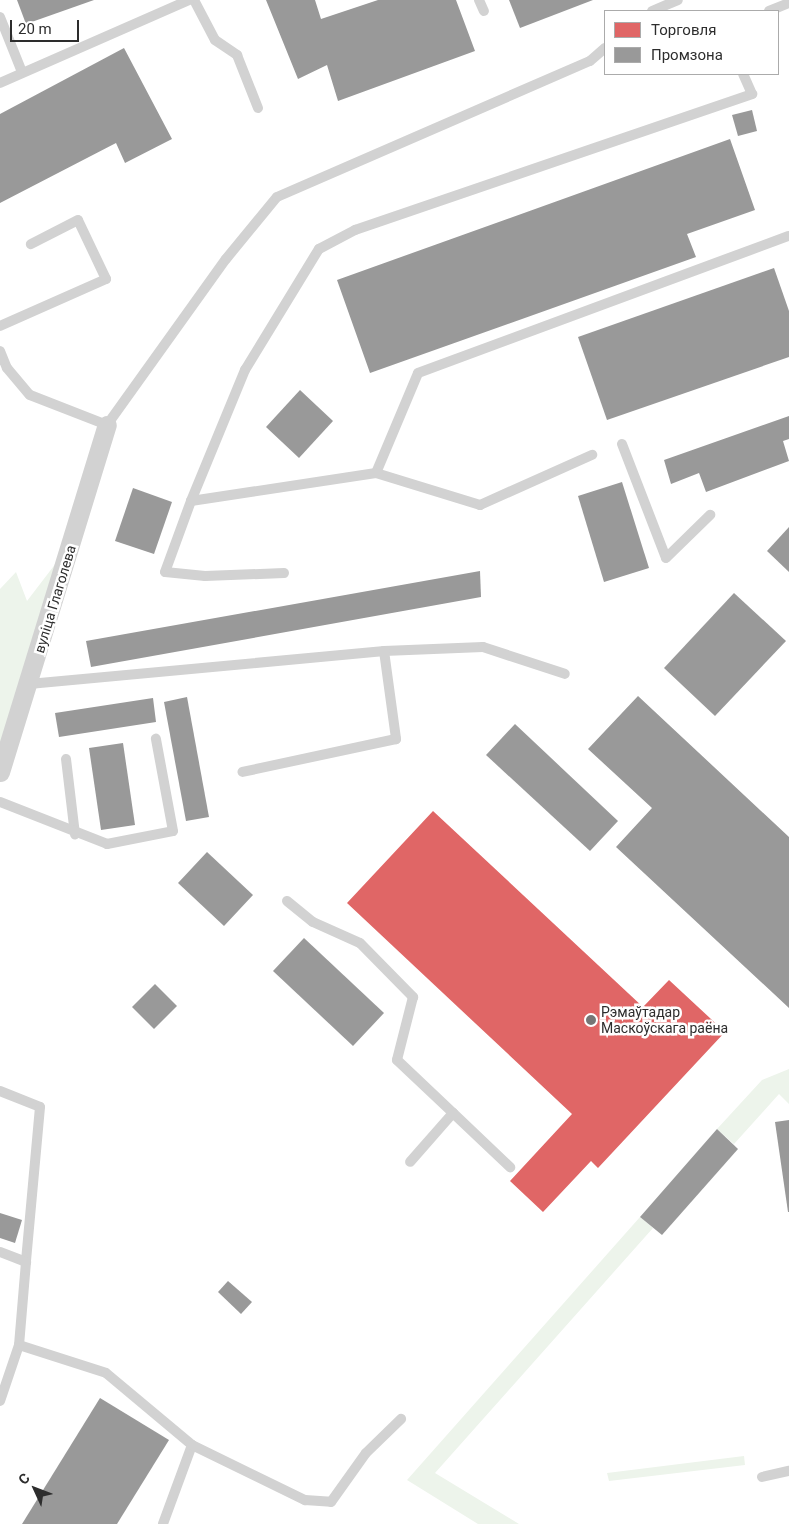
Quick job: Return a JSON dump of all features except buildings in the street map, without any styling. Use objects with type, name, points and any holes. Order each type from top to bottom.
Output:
[{"type":"street","name":"вуліца Глаголева","points":[[0,772],[29,684],[107,425]]},
{"type":"lane","points":[[0,83],[189,0]]},
{"type":"lane","points":[[194,0],[215,40],[237,55],[258,108]]},
{"type":"lane","points":[[479,0],[484,11]]},
{"type":"lane","points":[[654,10],[678,0]]},
{"type":"lane","points":[[772,10],[789,3]]},
{"type":"lane","points":[[0,17],[22,72]]},
{"type":"lane","points":[[0,352],[7,368],[30,395],[107,425],[226,259],[276,196],[590,61],[604,49]]},
{"type":"lane","points":[[284,574],[205,576],[165,572],[191,501],[245,370],[319,249],[355,230],[752,94],[743,75]]},
{"type":"lane","points":[[0,326],[106,279],[78,220],[31,244]]},
{"type":"lane","points":[[376,472],[418,373],[789,236]]},
{"type":"lane","points":[[622,444],[666,558],[710,515]]},
{"type":"lane","points":[[191,501],[376,472],[480,505],[592,455]]},
{"type":"lane","points":[[29,684],[384,651],[483,647],[565,674]]},
{"type":"lane","points":[[242,772],[396,740],[384,651]]},
{"type":"lane","points":[[0,802],[75,834],[107,844],[173,831],[156,740]]},
{"type":"lane","points":[[66,759],[75,834]]},
{"type":"lane","points":[[287,901],[313,922],[360,943],[413,997],[397,1060],[510,1167]]},
{"type":"lane","points":[[0,1091],[40,1107],[20,1345],[0,1401]]},
{"type":"lane","points":[[410,1162],[453,1113]]},
{"type":"lane","points":[[0,1252],[26,1262]]},
{"type":"lane","points":[[20,1345],[106,1373],[192,1445],[305,1500],[331,1502],[366,1453],[402,1419]]},
{"type":"lane","points":[[163,1524],[192,1445]]},
{"type":"lane","points":[[762,1477],[789,1471]]},
{"type":"shaded area","points":[[66,550],[0,747],[0,589],[16,572],[27,601]]},
{"type":"shaded area","points":[[789,1069],[789,1104],[779,1094],[734,1144],[717,1129],[762,1080]]},
{"type":"shaded area","points":[[640,1217],[653,1228],[435,1473],[519,1524],[478,1524],[407,1480]]},
{"type":"shaded area","points":[[744,1456],[745,1465],[609,1481],[607,1473]]},
{"type":"place","name":"Рэмаўтадар Маскоўскага раёна","points":[[591,1020]]}]
